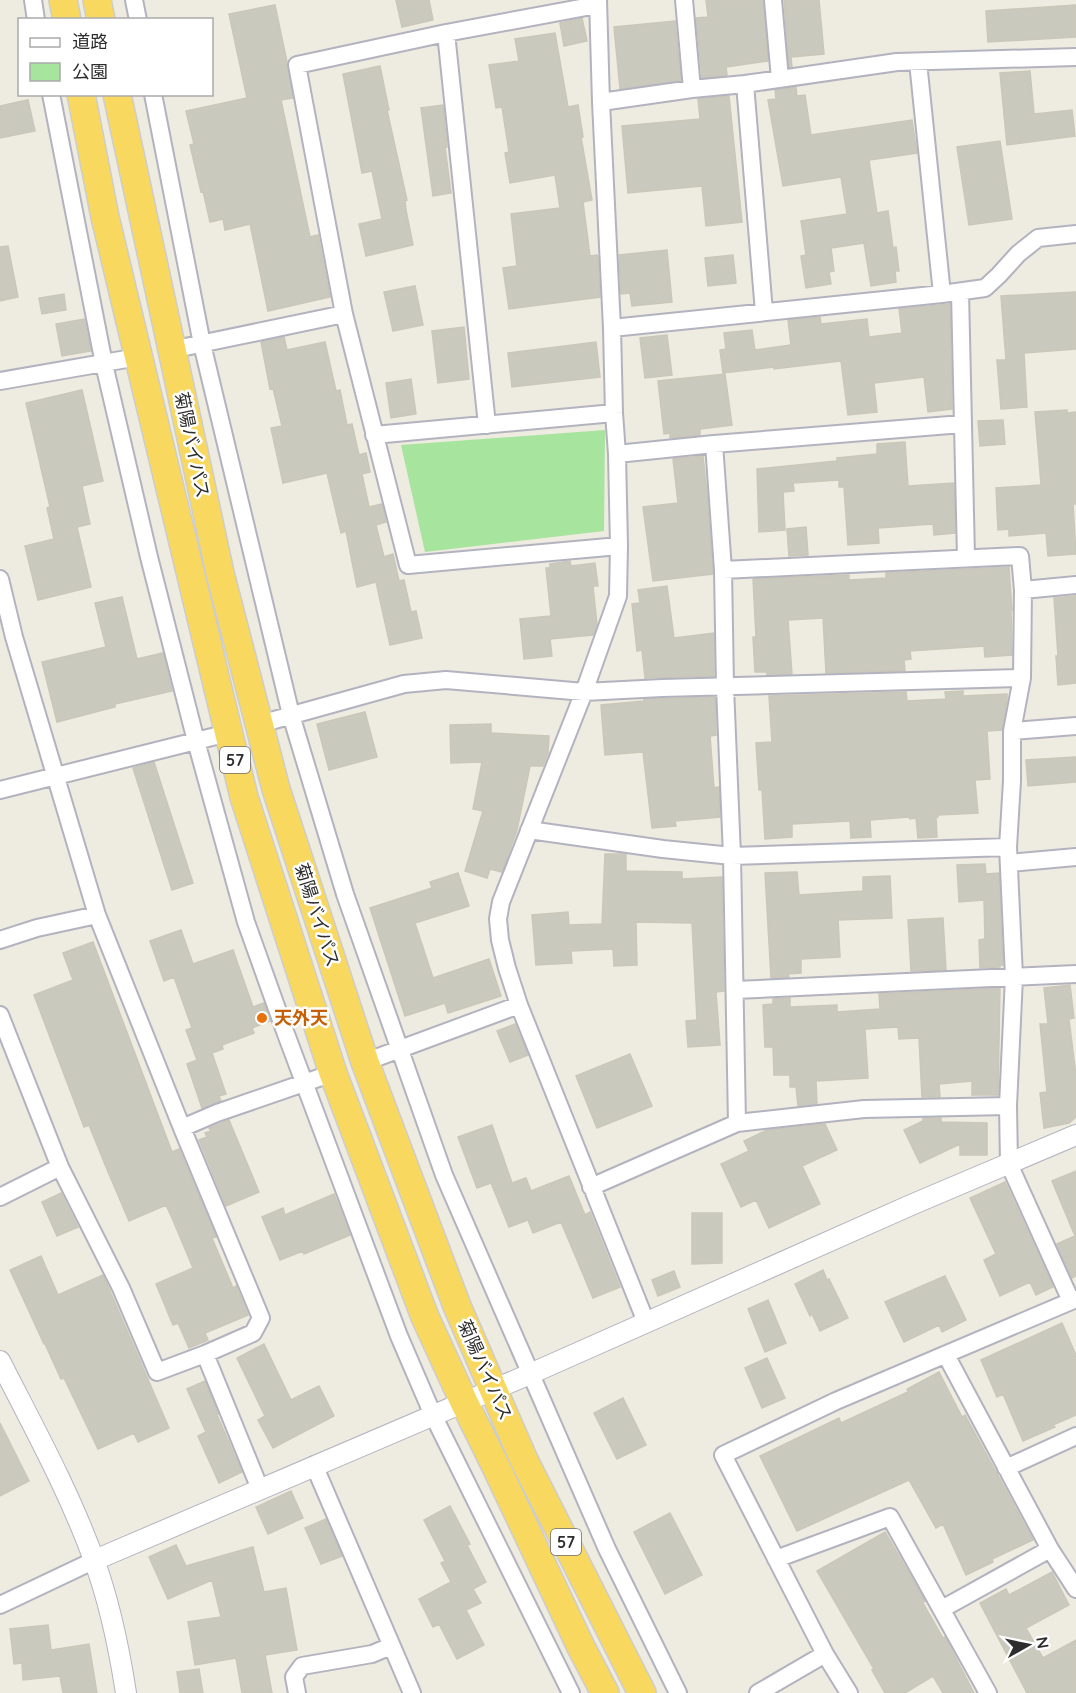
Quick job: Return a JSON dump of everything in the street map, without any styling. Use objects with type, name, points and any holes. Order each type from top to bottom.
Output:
[{"type":"highway","points":[[63,0],[67,18]]},
{"type":"highway","points":[[97,0],[101,18]]},
{"type":"highway","name":"菊陽バイパス","points":[[81,96],[105,217],[244,797],[333,1073],[425,1317],[605,1693]]},
{"type":"highway","name":"菊陽バイパス","points":[[117,96],[220,573],[276,789],[364,1062],[457,1306],[524,1460],[642,1693]]},
{"type":"street","points":[[33,0],[36,18]]},
{"type":"street","points":[[134,0],[138,18]]},
{"type":"street","points":[[684,0],[692,89]]},
{"type":"street","points":[[773,0],[780,79]]},
{"type":"street","points":[[619,546],[408,564],[344,314],[297,65],[597,2],[617,454],[619,546],[618,596],[584,692],[501,902],[498,920],[507,968],[519,1005],[646,1322]]},
{"type":"street","points":[[446,33],[487,425]]},
{"type":"street","points":[[601,102],[897,63],[1076,57]]},
{"type":"street","points":[[918,62],[942,294]]},
{"type":"street","points":[[745,84],[764,312]]},
{"type":"street","points":[[51,96],[104,364],[149,556],[196,741],[246,922],[399,1336],[432,1415],[571,1693]]},
{"type":"street","points":[[153,96],[202,344],[291,715],[345,894],[444,1174],[607,1549],[678,1693]]},
{"type":"street","points":[[612,328],[984,288],[1018,254],[1038,238],[1076,234]]},
{"type":"street","points":[[960,292],[966,558]]},
{"type":"street","points":[[171,350],[344,314]]},
{"type":"street","points":[[0,381],[138,357]]},
{"type":"street","points":[[374,435],[614,413]]},
{"type":"street","points":[[617,454],[962,424]]},
{"type":"street","points":[[714,444],[723,570],[737,1123]]},
{"type":"street","points":[[723,570],[1020,556],[1023,590],[1022,678],[1012,731],[1008,855],[1014,977],[1008,1106],[1009,1164],[1074,1300],[836,1401],[723,1455],[825,1654],[849,1693]]},
{"type":"street","points":[[0,579],[7,639],[55,776],[97,915],[261,1317],[253,1333],[158,1372],[121,1288],[60,1167],[0,1015]]},
{"type":"street","points":[[1023,590],[1076,585]]},
{"type":"street","points":[[260,724],[404,684],[446,680],[584,692],[1022,678]]},
{"type":"street","points":[[1012,731],[1076,726]]},
{"type":"street","points":[[0,790],[228,733]]},
{"type":"street","points":[[529,830],[663,849],[732,856],[1008,855],[1076,857]]},
{"type":"street","points":[[0,940],[37,928],[97,915]]},
{"type":"street","points":[[735,990],[1076,974]]},
{"type":"street","points":[[364,1062],[519,1005]]},
{"type":"street","points":[[182,1128],[217,1113],[333,1073]]},
{"type":"street","points":[[591,1187],[737,1123],[864,1109],[1008,1106]]},
{"type":"street","points":[[0,1605],[94,1560],[530,1374],[911,1205],[1076,1135]]},
{"type":"street","points":[[0,1197],[60,1167]]},
{"type":"street","points":[[205,1354],[260,1489]]},
{"type":"street","points":[[946,1355],[1050,1549],[1076,1589]]},
{"type":"street","points":[[0,1361],[60,1479],[94,1560],[116,1634],[126,1693]]},
{"type":"street","points":[[1006,1468],[1076,1436]]},
{"type":"street","points":[[314,1465],[412,1693]]},
{"type":"street","points":[[776,1559],[890,1517],[988,1693]]},
{"type":"street","points":[[942,1609],[1050,1549]]},
{"type":"street","points":[[297,1693],[294,1677],[302,1666],[372,1654],[391,1646]]},
{"type":"street","points":[[758,1693],[825,1654]]},
{"type":"green space","points":[[605,430],[604,531],[425,552],[401,445]]},
{"type":"building","points":[[396,0],[429,0],[433,20],[402,27]]},
{"type":"building","points":[[706,0],[763,0],[768,61],[726,67],[727,75],[702,78],[696,18],[708,17]]},
{"type":"building","points":[[784,0],[819,0],[824,54],[791,57],[792,67],[789,67]]},
{"type":"building","points":[[275,5],[293,98],[281,100],[310,237],[318,235],[330,297],[268,311],[250,224],[225,230],[223,219],[210,222],[190,145],[194,144],[186,111],[247,98],[229,14]]},
{"type":"building","points":[[1076,5],[1076,37],[988,42],[986,11]]},
{"type":"building","points":[[582,18],[587,41],[564,46],[560,23]]},
{"type":"building","points":[[675,21],[681,80],[620,89],[614,27]]},
{"type":"building","points":[[555,33],[568,107],[578,105],[592,200],[583,202],[590,256],[597,255],[598,257],[600,297],[509,309],[503,268],[517,266],[511,214],[560,208],[555,175],[510,183],[505,153],[509,152],[502,107],[496,108],[489,65],[519,61],[515,39]]},
{"type":"building","points":[[380,66],[389,110],[387,110],[407,200],[405,201],[406,210],[413,245],[366,256],[359,224],[382,219],[372,171],[362,173],[343,74]]},
{"type":"building","points":[[1030,71],[1034,114],[1072,110],[1075,136],[1007,145],[1000,73]]},
{"type":"building","points":[[796,87],[797,96],[805,95],[811,135],[912,120],[917,153],[869,160],[877,213],[888,211],[893,248],[896,247],[899,271],[895,271],[896,282],[871,286],[864,243],[831,248],[834,271],[829,272],[831,284],[806,288],[801,256],[806,255],[801,221],[847,214],[841,177],[783,186],[768,100],[776,99],[775,90]]},
{"type":"building","points":[[729,96],[742,222],[706,226],[702,186],[628,193],[622,126],[700,119],[698,99]]},
{"type":"building","points":[[28,100],[35,131],[0,138],[0,106]]},
{"type":"building","points":[[443,105],[447,147],[445,147],[451,193],[433,196],[421,108]]},
{"type":"building","points":[[1000,141],[1012,219],[969,225],[957,147]]},
{"type":"building","points":[[8,246],[18,297],[0,301],[0,247]]},
{"type":"building","points":[[667,250],[672,302],[632,306],[630,293],[621,294],[619,255]]},
{"type":"building","points":[[733,255],[736,283],[708,286],[705,258]]},
{"type":"building","points":[[415,286],[423,325],[393,331],[384,292]]},
{"type":"building","points":[[1076,292],[1076,349],[1024,353],[1027,407],[1001,409],[997,360],[1006,360],[1001,296]]},
{"type":"building","points":[[64,294],[66,310],[42,314],[39,298]]},
{"type":"building","points":[[950,304],[952,409],[928,412],[924,377],[874,383],[877,412],[848,415],[841,361],[723,373],[720,350],[726,349],[724,333],[752,330],[755,350],[791,345],[788,320],[820,317],[821,324],[867,319],[869,337],[902,333],[899,309]]},
{"type":"building","points":[[84,319],[91,351],[62,356],[56,324]]},
{"type":"building","points":[[464,327],[469,379],[438,383],[432,331]]},
{"type":"building","points":[[667,335],[672,375],[645,378],[640,338]]},
{"type":"building","points":[[284,337],[287,350],[325,342],[336,391],[340,390],[347,425],[352,424],[359,455],[366,453],[370,472],[362,474],[369,507],[382,504],[386,522],[376,525],[384,557],[393,554],[399,581],[404,580],[411,612],[416,611],[422,638],[390,645],[376,582],[357,587],[346,531],[341,533],[327,473],[283,483],[271,428],[282,426],[273,388],[270,389],[261,342]]},
{"type":"building","points":[[596,342],[600,377],[512,387],[508,353]]},
{"type":"building","points":[[725,374],[732,425],[700,429],[700,435],[670,438],[670,433],[664,434],[658,381]]},
{"type":"building","points":[[411,379],[416,414],[391,418],[386,383]]},
{"type":"building","points":[[82,390],[103,481],[82,486],[90,524],[77,527],[91,587],[38,600],[25,546],[54,539],[47,508],[50,507],[26,403]]},
{"type":"building","points":[[1067,410],[1067,413],[1076,412],[1076,504],[1073,504],[1076,554],[1048,556],[1046,533],[1009,536],[1009,529],[998,530],[996,488],[1041,485],[1035,412]]},
{"type":"building","points":[[1003,420],[1005,444],[980,446],[978,421]]},
{"type":"building","points":[[905,442],[908,486],[954,483],[955,533],[934,535],[933,524],[878,528],[879,543],[848,545],[844,487],[839,487],[839,480],[793,483],[794,491],[783,492],[785,530],[759,532],[757,469],[837,461],[837,458],[877,454],[877,444]]},
{"type":"building","points":[[703,456],[713,574],[653,581],[643,507],[678,503],[673,459]]},
{"type":"building","points":[[806,527],[808,555],[789,556],[787,529]]},
{"type":"building","points":[[570,561],[571,566],[595,563],[598,586],[593,586],[597,625],[593,635],[550,639],[552,656],[524,659],[520,619],[551,616],[546,568],[550,568],[550,564]]},
{"type":"building","points":[[1009,567],[1012,655],[985,657],[984,646],[910,651],[911,659],[904,660],[905,671],[826,673],[823,618],[788,620],[792,674],[767,675],[767,672],[755,672],[753,579],[849,575],[849,580],[886,578],[886,573]]},
{"type":"building","points":[[667,586],[674,638],[714,633],[714,676],[645,678],[642,650],[637,651],[632,604],[640,603],[638,590]]},
{"type":"building","points":[[1076,596],[1076,683],[1058,685],[1054,598]]},
{"type":"building","points":[[122,597],[137,659],[163,653],[172,691],[115,704],[115,707],[57,722],[42,662],[106,647],[95,603]]},
{"type":"building","points":[[963,691],[963,696],[1007,694],[1002,730],[987,731],[990,779],[975,780],[978,813],[938,815],[936,817],[937,837],[918,838],[916,818],[910,819],[909,817],[870,820],[871,837],[851,838],[850,821],[792,824],[792,837],[765,839],[756,743],[772,742],[769,696],[906,692],[907,701],[946,699],[945,692]]},
{"type":"building","points":[[715,697],[716,735],[710,736],[714,788],[719,787],[720,817],[675,821],[676,826],[652,828],[643,752],[605,755],[601,705],[644,701],[644,699]]},
{"type":"building","points":[[365,712],[377,757],[329,770],[317,724]]},
{"type":"building","points":[[491,724],[491,733],[549,736],[548,753],[543,766],[530,766],[517,830],[502,872],[490,869],[487,878],[465,871],[483,811],[473,809],[482,762],[451,763],[450,725]]},
{"type":"building","points":[[1076,757],[1076,782],[1028,786],[1026,760]]},
{"type":"building","points":[[154,762],[193,883],[172,890],[133,768]]},
{"type":"building","points":[[605,854],[626,854],[626,871],[682,872],[682,879],[722,877],[724,991],[716,992],[720,1045],[688,1047],[686,1021],[697,1020],[692,923],[636,922],[637,965],[614,966],[613,949],[571,951],[572,963],[536,965],[532,915],[568,912],[569,925],[602,924]]},
{"type":"building","points":[[985,864],[986,874],[999,873],[1003,965],[980,968],[979,940],[985,939],[984,900],[959,902],[957,865]]},
{"type":"building","points":[[797,872],[799,895],[863,891],[863,877],[890,876],[892,918],[838,920],[840,957],[801,959],[801,973],[788,974],[789,977],[771,978],[765,873]]},
{"type":"building","points":[[458,873],[469,906],[415,923],[433,978],[489,959],[501,996],[448,1013],[445,1003],[405,1016],[370,908],[432,888],[430,882]]},
{"type":"building","points":[[943,918],[946,970],[911,971],[908,920]]},
{"type":"building","points":[[181,930],[193,964],[233,950],[253,1007],[264,1003],[270,1021],[252,1028],[254,1033],[222,1045],[223,1049],[212,1053],[226,1094],[219,1096],[221,1101],[202,1108],[187,1064],[197,1060],[186,1030],[192,1028],[174,977],[164,981],[150,941]]},
{"type":"building","points":[[93,942],[172,1152],[179,1149],[216,1237],[212,1238],[233,1288],[236,1286],[248,1315],[205,1333],[208,1340],[189,1348],[178,1323],[173,1325],[156,1284],[193,1268],[172,1218],[166,1205],[129,1221],[89,1125],[84,1127],[34,995],[73,980],[63,953]]},
{"type":"building","points":[[1070,985],[1074,1018],[1069,1019],[1076,1076],[1076,1117],[1069,1123],[1044,1128],[1040,1093],[1047,1092],[1040,1024],[1048,1024],[1044,988]]},
{"type":"building","points":[[1000,988],[998,1095],[972,1095],[972,1081],[939,1084],[940,1097],[922,1097],[919,1038],[899,1039],[898,1027],[865,1029],[868,1078],[816,1081],[817,1104],[798,1106],[796,1087],[790,1087],[790,1075],[774,1075],[773,1047],[765,1047],[763,1005],[773,1004],[773,999],[790,998],[790,1007],[837,1005],[837,1012],[880,1009],[879,994]]},
{"type":"building","points":[[515,1024],[528,1055],[510,1062],[497,1031]]},
{"type":"building","points":[[630,1054],[652,1106],[597,1128],[576,1076]]},
{"type":"building","points":[[923,1118],[941,1118],[941,1122],[987,1123],[987,1155],[960,1155],[960,1144],[920,1163],[904,1130],[923,1121]]},
{"type":"building","points":[[229,1120],[259,1192],[226,1206],[199,1140],[207,1137],[205,1133],[211,1131],[209,1128]]},
{"type":"building","points":[[825,1124],[837,1150],[802,1166],[820,1204],[769,1228],[756,1200],[741,1207],[721,1164],[749,1151],[744,1141],[767,1130]]},
{"type":"building","points":[[492,1125],[512,1183],[526,1178],[531,1191],[569,1176],[585,1215],[590,1212],[620,1287],[593,1298],[561,1222],[533,1233],[528,1220],[509,1227],[491,1183],[477,1188],[458,1137]]},
{"type":"building","points":[[1076,1171],[1076,1276],[1072,1278],[1057,1244],[1075,1236],[1052,1181]]},
{"type":"building","points":[[1005,1182],[1053,1287],[1036,1295],[1030,1282],[1000,1296],[984,1260],[996,1254],[970,1198]]},
{"type":"building","points":[[61,1193],[78,1227],[57,1236],[42,1202]]},
{"type":"building","points":[[334,1194],[350,1235],[304,1254],[303,1251],[280,1260],[262,1217],[283,1208],[285,1215]]},
{"type":"building","points":[[692,1213],[722,1213],[722,1263],[692,1264]]},
{"type":"building","points":[[41,1256],[58,1295],[103,1275],[169,1428],[138,1442],[134,1433],[98,1449],[64,1378],[61,1379],[10,1270]]},
{"type":"building","points":[[823,1270],[848,1318],[820,1331],[795,1284]]},
{"type":"building","points":[[674,1271],[680,1287],[658,1296],[652,1280]]},
{"type":"building","points":[[945,1276],[966,1320],[942,1332],[939,1325],[904,1342],[885,1302]]},
{"type":"building","points":[[768,1300],[786,1343],[765,1352],[748,1309]]},
{"type":"building","points":[[1062,1323],[1076,1355],[1076,1415],[1023,1441],[1003,1394],[997,1397],[981,1360]]},
{"type":"building","points":[[264,1344],[291,1400],[319,1386],[334,1416],[273,1448],[258,1420],[265,1416],[237,1358]]},
{"type":"building","points":[[767,1358],[785,1398],[762,1408],[745,1368]]},
{"type":"building","points":[[939,1372],[962,1417],[965,1415],[1033,1540],[992,1559],[993,1562],[966,1575],[943,1524],[936,1528],[909,1480],[797,1531],[760,1456],[839,1418],[841,1423],[908,1392],[907,1389]]},
{"type":"building","points":[[205,1381],[242,1472],[219,1483],[198,1436],[206,1432],[187,1389]]},
{"type":"building","points":[[623,1398],[646,1445],[617,1459],[594,1413]]},
{"type":"building","points":[[0,1423],[29,1481],[0,1496]]},
{"type":"building","points":[[291,1491],[303,1518],[268,1534],[256,1507]]},
{"type":"building","points":[[450,1506],[470,1544],[467,1545],[486,1582],[473,1589],[481,1603],[466,1610],[484,1645],[457,1659],[439,1624],[433,1627],[419,1599],[451,1582],[441,1563],[445,1561],[424,1520]]},
{"type":"building","points":[[670,1513],[702,1575],[665,1594],[634,1532]]},
{"type":"building","points":[[326,1519],[342,1556],[321,1564],[305,1528]]},
{"type":"building","points":[[885,1532],[974,1693],[943,1693],[933,1676],[905,1693],[885,1693],[872,1670],[874,1669],[817,1571]]},
{"type":"building","points":[[176,1545],[186,1566],[253,1547],[264,1592],[286,1588],[297,1650],[265,1655],[272,1693],[242,1693],[236,1658],[195,1665],[188,1622],[221,1617],[212,1580],[168,1599],[149,1557]]},
{"type":"building","points":[[1052,1572],[1069,1605],[1026,1628],[1043,1658],[1076,1640],[1076,1693],[1027,1693],[980,1603],[1006,1589],[1009,1595]]},
{"type":"building","points":[[48,1625],[51,1650],[89,1644],[97,1693],[63,1693],[60,1676],[23,1680],[22,1663],[14,1664],[10,1629]]},
{"type":"building","points":[[199,1669],[203,1693],[180,1693],[177,1672]]},
{"type":"place","name":"天外天","points":[[262,1018]]}]
